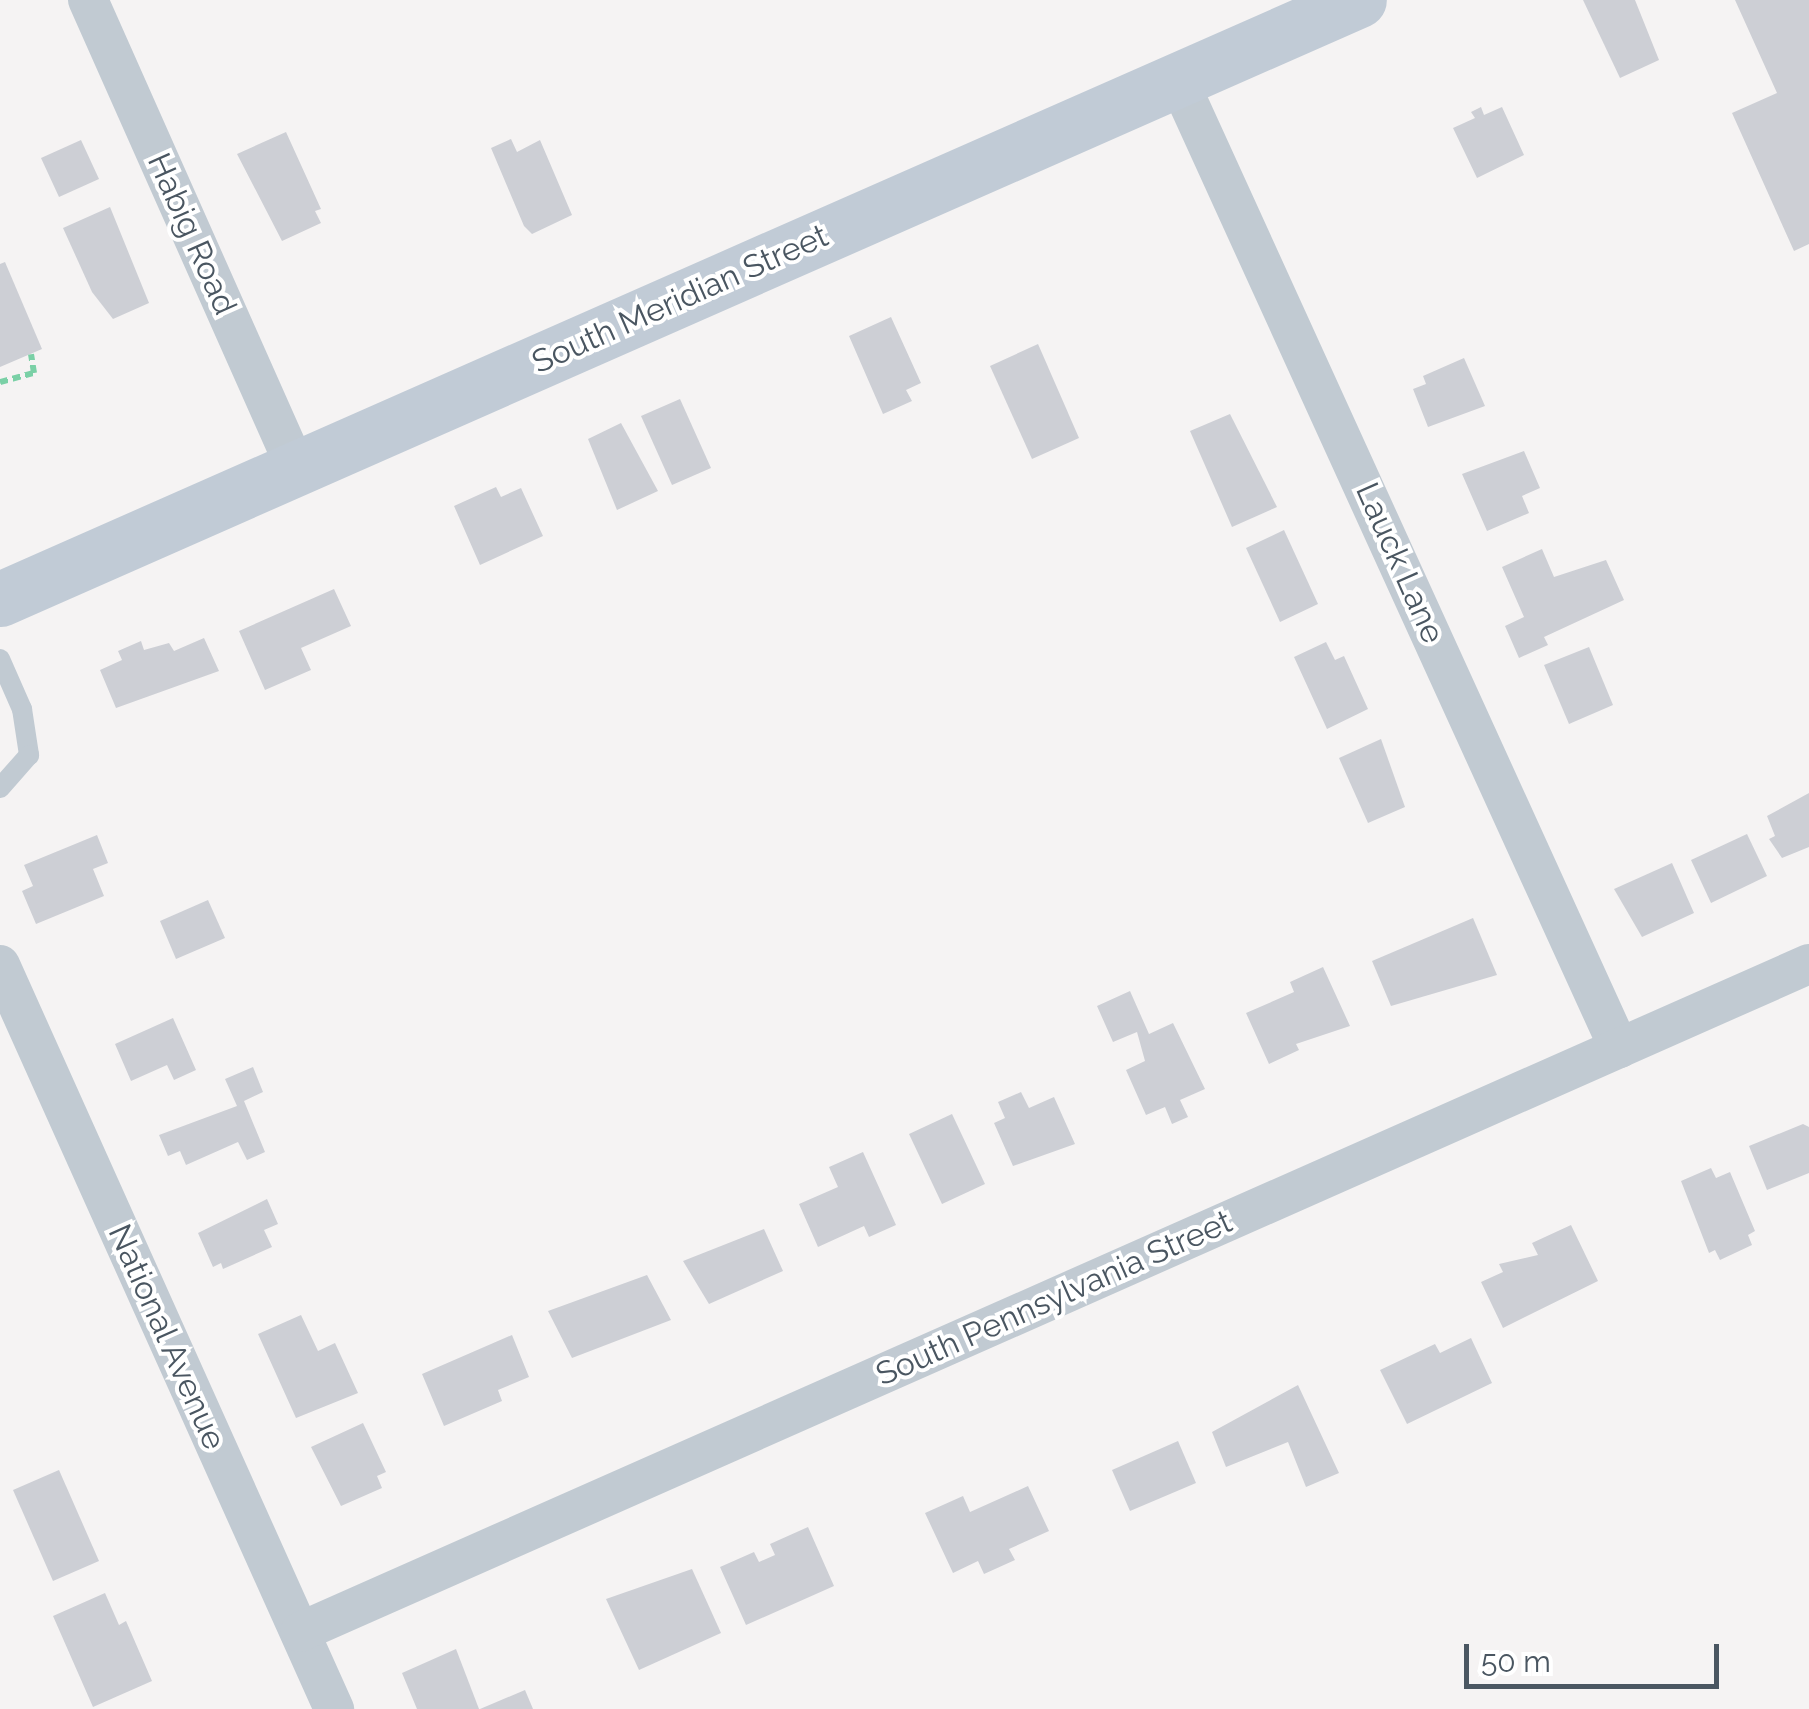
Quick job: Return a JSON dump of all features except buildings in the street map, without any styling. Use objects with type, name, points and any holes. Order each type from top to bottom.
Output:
[{"type":"main road","name":"South Meridian Street","points":[[0,599],[1360,0]]},
{"type":"street","name":"Habig Road","points":[[88,0],[296,468]]},
{"type":"street","name":"Lauck Lane","points":[[1178,80],[1619,1048]]},
{"type":"street","name":"South Pennsylvania Street","points":[[300,1632],[1809,964]]},
{"type":"street","name":"National Avenue","points":[[0,965],[334,1709]]},
{"type":"lane","points":[[0,658],[22,709],[28,756],[0,788]]},
{"type":"path","points":[[0,382],[34,373],[31,354]]}]
